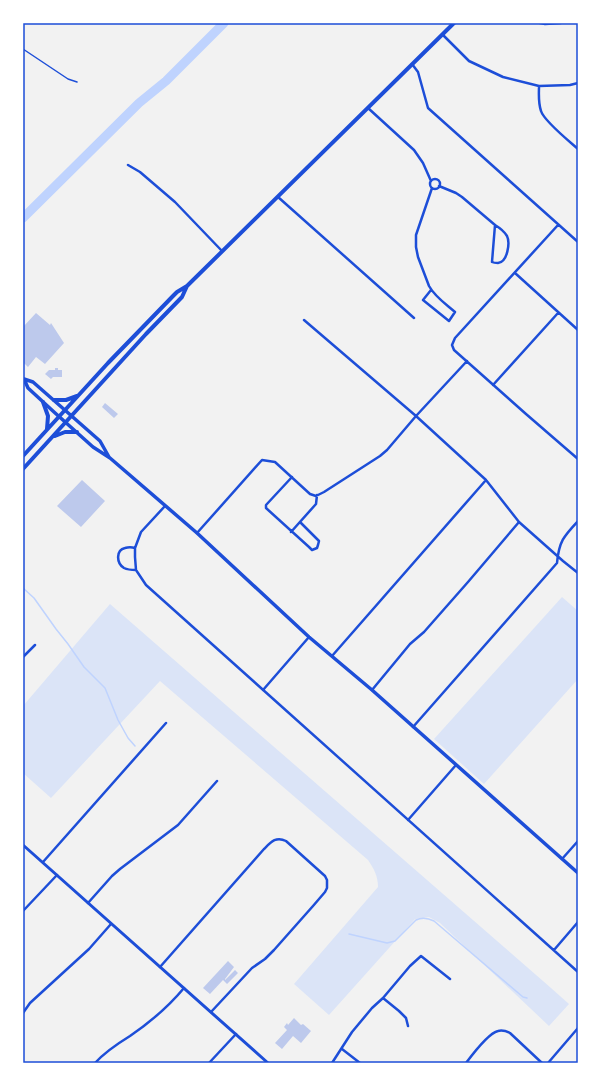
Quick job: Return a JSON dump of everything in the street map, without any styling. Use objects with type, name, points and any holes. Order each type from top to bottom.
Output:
[{"type":"main road","points":[[23,456],[173,296],[187,286],[204,270],[454,23]]},
{"type":"main road","points":[[23,469],[146,334],[182,297],[187,286]]},
{"type":"main road","points":[[24,378],[33,382],[100,441],[110,458]]},
{"type":"main road","points":[[24,378],[28,388],[93,447],[110,458],[197,533],[310,638],[372,690],[578,873]]},
{"type":"main road","points":[[54,400],[66,400],[79,395]]},
{"type":"main road","points":[[44,402],[48,416],[47,430]]},
{"type":"main road","points":[[53,436],[65,432],[77,432]]},
{"type":"street","points":[[540,23],[561,23]]},
{"type":"street","points":[[443,34],[469,61],[503,77],[539,86],[570,85],[578,83]]},
{"type":"street","points":[[412,64],[418,72],[428,108],[578,242]]},
{"type":"street","points":[[539,86],[538,101],[541,113],[578,149]]},
{"type":"street","points":[[368,108],[414,150],[423,163],[431,181],[430,184],[432,188],[416,235],[416,247],[418,257],[433,294],[455,312],[449,321],[423,300],[431,290]]},
{"type":"street","points":[[128,165],[140,172],[175,202],[223,251]]},
{"type":"street","points":[[431,181],[433,179],[437,179],[439,181],[439,186]]},
{"type":"street","points":[[432,188],[437,188],[439,186],[456,193],[462,197],[496,225],[503,231],[508,237],[508,247],[506,256],[503,261],[499,263],[492,262],[496,225]]},
{"type":"street","points":[[278,197],[414,318]]},
{"type":"street","points":[[558,225],[455,338],[452,345],[454,350],[578,459]]},
{"type":"street","points":[[515,273],[578,330]]},
{"type":"street","points":[[494,385],[558,313]]},
{"type":"street","points":[[304,320],[416,416],[486,480],[519,522],[557,556],[578,572]]},
{"type":"street","points":[[197,533],[262,460],[275,462],[310,494],[317,495],[380,456],[467,361]]},
{"type":"street","points":[[292,477],[266,505],[266,508],[312,550],[317,548],[319,541],[300,522]]},
{"type":"street","points":[[332,656],[486,480]]},
{"type":"street","points":[[291,532],[316,504],[317,495]]},
{"type":"street","points":[[165,506],[141,532],[135,548],[136,570],[146,585],[578,972]]},
{"type":"street","points":[[413,727],[557,563],[560,543],[578,521]]},
{"type":"street","points":[[372,690],[410,644],[434,621],[519,522]]},
{"type":"street","points":[[135,548],[125,548],[120,550],[118,558],[120,566],[125,569],[136,570]]},
{"type":"street","points":[[262,690],[310,638]]},
{"type":"street","points":[[23,657],[35,645]]},
{"type":"street","points":[[43,862],[166,723]]},
{"type":"street","points":[[408,820],[456,765]]},
{"type":"street","points":[[88,903],[120,869],[178,825],[218,781]]},
{"type":"street","points":[[160,967],[264,849],[273,841],[278,839],[286,841],[325,876],[328,883],[327,888],[274,950],[265,959],[252,968],[211,1012]]},
{"type":"street","points":[[562,859],[578,841]]},
{"type":"street","points":[[23,845],[268,1063]]},
{"type":"street","points":[[23,911],[57,875]]},
{"type":"street","points":[[554,950],[578,922]]},
{"type":"street","points":[[23,1013],[30,1003],[90,949],[111,924]]},
{"type":"street","points":[[332,1063],[352,1032],[410,966],[421,956],[450,979]]},
{"type":"street","points":[[95,1063],[110,1049],[134,1033],[155,1016],[179,995],[184,988]]},
{"type":"street","points":[[383,998],[406,1018],[408,1026]]},
{"type":"street","points":[[548,1063],[578,1028]]},
{"type":"street","points":[[466,1063],[490,1035],[498,1031],[510,1033],[542,1063]]},
{"type":"street","points":[[209,1063],[236,1034]]},
{"type":"street","points":[[342,1049],[360,1063]]},
{"type":"lane","points":[[23,49],[68,79],[77,82]]},
{"type":"shaded area","points":[[562,597],[578,611],[578,679],[484,784],[434,739]]},
{"type":"shaded area","points":[[110,604],[569,1004],[549,1026],[440,923],[429,917],[415,919],[329,1015],[294,984],[378,887],[377,879],[372,866],[368,860],[160,681],[51,798],[23,773],[23,706]]},
{"type":"building","points":[[36,313],[50,325],[51,323],[64,343],[45,364],[36,357],[28,367],[23,362],[23,327]]},
{"type":"building","points":[[55,368],[62,370],[62,377],[53,377],[51,379],[45,374],[49,370],[55,370]]},
{"type":"building","points":[[105,403],[118,414],[114,418],[102,407]]},
{"type":"building","points":[[82,480],[105,501],[81,527],[57,506]]},
{"type":"building","points":[[228,961],[234,967],[225,980],[235,970],[238,973],[227,984],[223,980],[210,994],[203,988]]},
{"type":"building","points":[[294,1018],[301,1025],[303,1024],[311,1031],[301,1043],[293,1036],[282,1049],[275,1043],[287,1030],[284,1027],[287,1023],[288,1025]]},
{"type":"waterway","points":[[23,218],[139,103],[166,81],[224,23]]},
{"type":"waterway","points":[[23,588],[34,598],[84,667],[105,688],[118,720],[128,738],[135,746]]},
{"type":"waterway","points":[[349,934],[387,943],[395,941],[416,920],[423,918],[430,919],[523,997],[527,998]]}]
